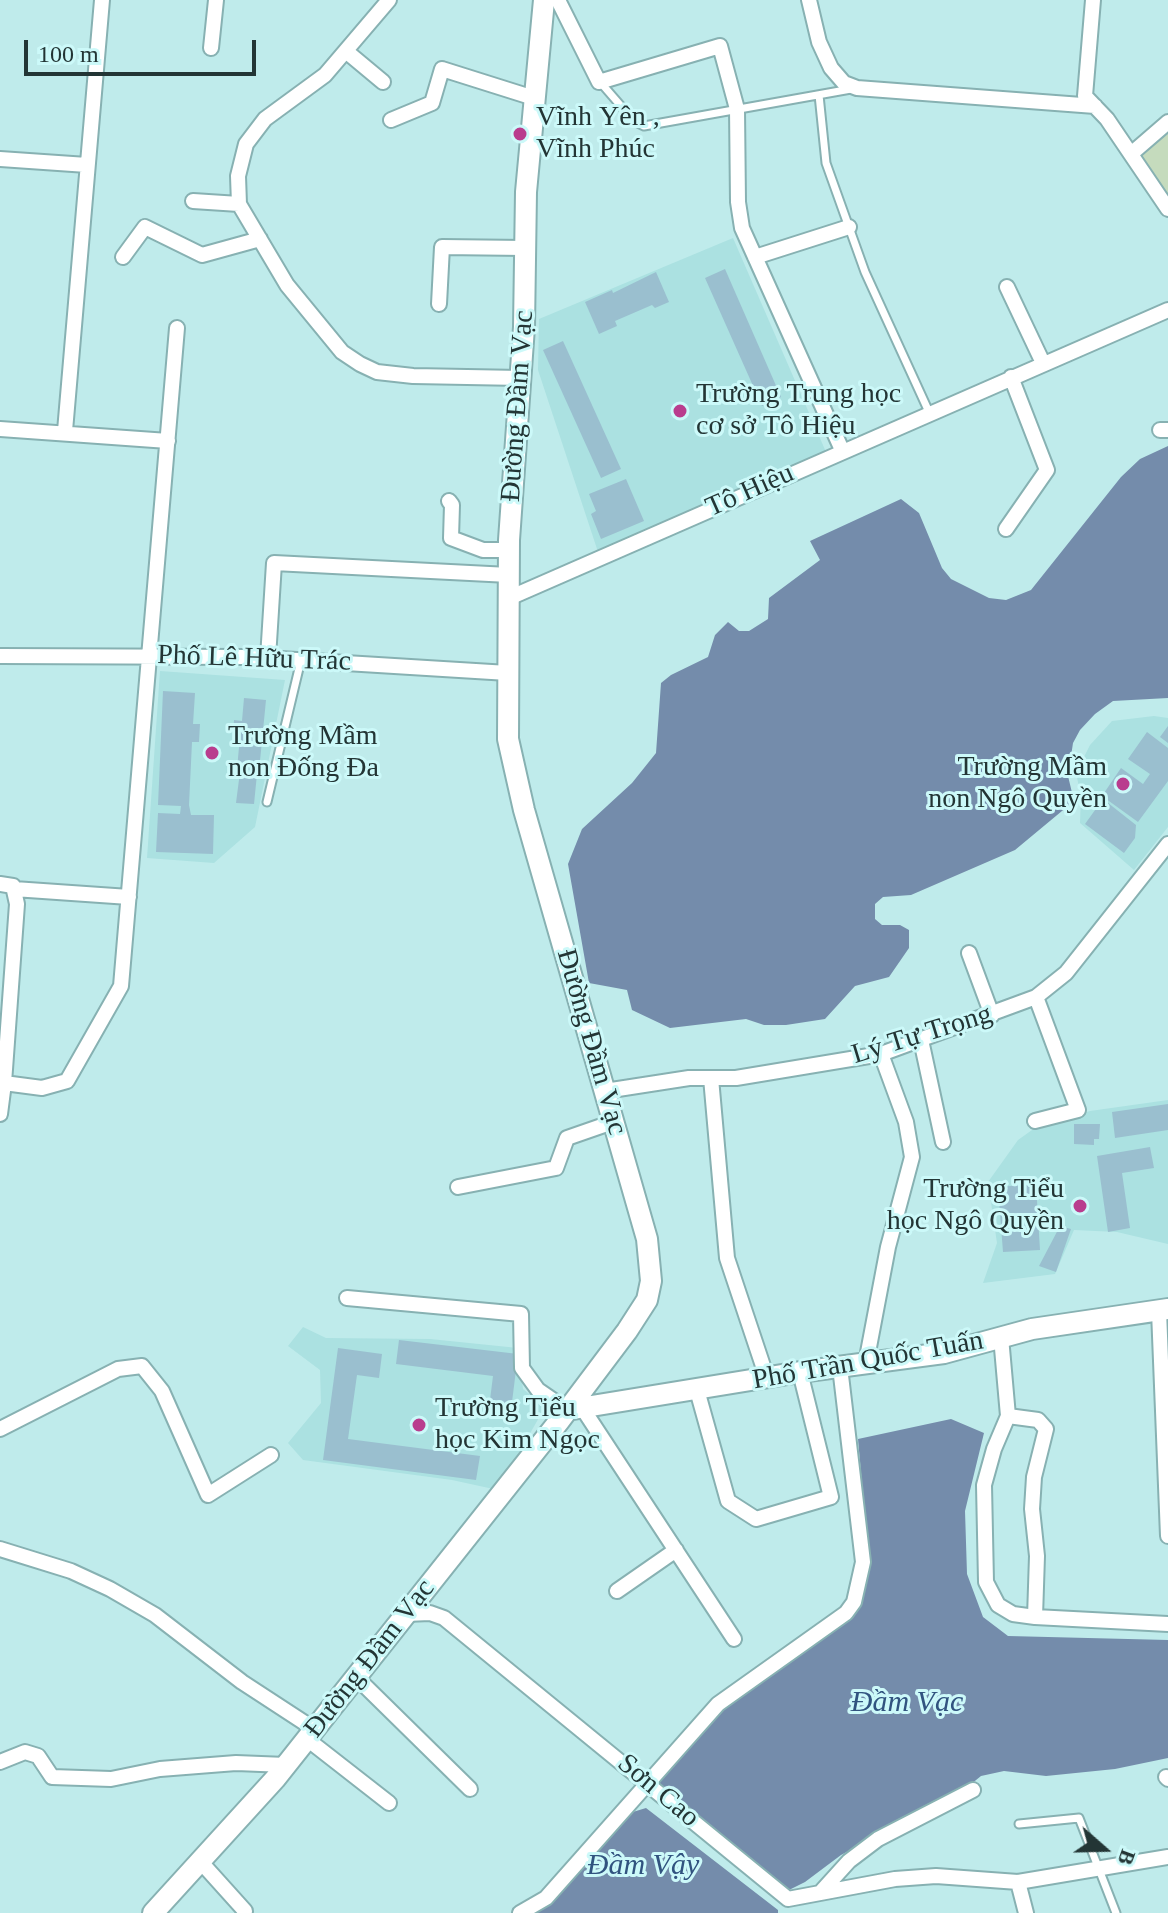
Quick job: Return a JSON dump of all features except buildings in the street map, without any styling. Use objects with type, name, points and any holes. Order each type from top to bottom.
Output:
[{"type":"street","points":[[65,431],[102,0]]},
{"type":"street","points":[[211,48],[216,0]]},
{"type":"street","points":[[389,0],[325,75],[265,119],[246,144],[238,176],[239,204],[287,285],[342,352],[360,364],[377,372],[413,376],[521,378]]},
{"type":"street","name":"Đường Đầm Vạc","points":[[153,1913],[286,1765],[575,1409],[647,1300],[651,1281],[647,1239],[524,810],[508,739],[509,550],[521,378],[534,98],[544,0]]},
{"type":"street","points":[[558,0],[599,82],[720,46],[737,109],[738,202],[742,228],[842,450]]},
{"type":"street","points":[[809,0],[819,42],[831,68],[844,83],[857,88],[1095,106]]},
{"type":"street","points":[[1093,0],[1085,96],[1131,154],[1168,209]]},
{"type":"street","points":[[347,52],[383,82]]},
{"type":"street","points":[[391,120],[432,103],[442,69],[534,98]]},
{"type":"street","points":[[1131,154],[1168,122]]},
{"type":"street","points":[[0,159],[87,165]]},
{"type":"street","points":[[193,201],[239,204]]},
{"type":"street","points":[[123,257],[145,227],[202,255],[260,239]]},
{"type":"street","points":[[755,257],[849,227]]},
{"type":"street","points":[[439,304],[442,247],[525,248]]},
{"type":"street","points":[[1007,287],[1043,363]]},
{"type":"street","name":"Tô Hiệu","points":[[509,598],[1168,310]]},
{"type":"street","points":[[4,1083],[42,1088],[67,1081],[121,986],[177,328]]},
{"type":"street","points":[[1006,529],[1047,470],[1011,377]]},
{"type":"street","points":[[0,429],[65,431],[168,441]]},
{"type":"street","points":[[449,501],[451,538],[483,550],[509,550]]},
{"type":"street","points":[[268,658],[274,563],[509,575]]},
{"type":"street","name":"Phố Lê Hữu Trác","points":[[0,656],[148,654],[268,658],[508,673]]},
{"type":"street","name":"Lý Tự Trọng","points":[[605,1091],[711,1078],[736,1078],[881,1054],[1036,997],[1066,973],[1163,860],[1168,844]]},
{"type":"street","points":[[7,887],[129,897]]},
{"type":"street","points":[[0,1114],[17,904],[7,887]]},
{"type":"street","points":[[969,953],[992,1015]]},
{"type":"street","points":[[1035,1121],[1078,1110],[1036,997]]},
{"type":"street","points":[[921,1040],[943,1142]]},
{"type":"street","points":[[866,1363],[888,1247],[912,1157],[906,1122],[881,1054]]},
{"type":"street","points":[[711,1078],[727,1258],[767,1378]]},
{"type":"street","points":[[458,1187],[556,1168],[567,1138],[613,1122]]},
{"type":"street","points":[[347,1298],[521,1314],[522,1368],[538,1390],[575,1409],[676,1550],[734,1639]]},
{"type":"street","points":[[1163,1310],[1168,1536]]},
{"type":"street","name":"Phố Trần Quốc Tuấn","points":[[575,1409],[800,1372],[944,1353],[1032,1329],[1163,1310]]},
{"type":"street","points":[[1001,1337],[1008,1416],[984,1485],[986,1582],[998,1605],[1013,1614],[1035,1617],[1168,1624]]},
{"type":"street","points":[[0,1429],[118,1369],[142,1366],[162,1391],[208,1495],[271,1455]]},
{"type":"street","points":[[520,1913],[546,1898],[646,1781],[718,1704],[846,1613],[854,1602],[863,1562],[840,1367]]},
{"type":"street","points":[[697,1390],[728,1501],[756,1519],[831,1497],[800,1372]]},
{"type":"street","points":[[1008,1416],[1038,1420],[1046,1429],[1034,1477],[1035,1617]]},
{"type":"street","points":[[0,1549],[71,1571],[133,1602],[311,1734],[389,1803]]},
{"type":"street","points":[[617,1591],[676,1550]]},
{"type":"street","name":"Sơn Cao","points":[[406,1614],[430,1613],[444,1618],[646,1781],[787,1906],[820,1893],[895,1879],[936,1876],[1018,1882],[1168,1857]]},
{"type":"street","points":[[356,1677],[470,1789]]},
{"type":"street","points":[[0,1762],[25,1752],[38,1756],[52,1777],[111,1779],[160,1769],[236,1763],[286,1765]]},
{"type":"street","points":[[820,1893],[849,1861],[878,1839],[973,1790]]},
{"type":"street","points":[[200,1861],[245,1911]]},
{"type":"street","points":[[1018,1882],[1026,1913]]},
{"type":"lane","points":[[599,82],[634,121],[644,126],[857,88]]},
{"type":"lane","points":[[819,95],[826,163],[865,272],[929,412]]},
{"type":"lane","points":[[267,802],[301,660]]},
{"type":"lane","points":[[1019,1824],[1079,1818],[1116,1913]]},
{"type":"shaded area","name":"Trường Trung học cơ sở Tô Hiệu","points":[[733,238],[826,452],[598,552],[538,370],[539,319]]},
{"type":"shaded area","name":"Trường Mầm non Đống Đa","points":[[160,671],[285,680],[255,827],[214,863],[147,858]]},
{"type":"shaded area","name":"Trường Mầm non Ngô Quyền","points":[[1154,716],[1168,718],[1168,827],[1134,870],[1080,823],[1081,796],[1076,773],[1090,745],[1112,721]]},
{"type":"shaded area","name":"Trường Tiểu học Ngô Quyền","points":[[1168,1100],[1168,1244],[1117,1232],[1074,1230],[1055,1274],[983,1283],[997,1243],[988,1182],[1018,1140],[1039,1125],[1090,1111]]},
{"type":"shaded area","name":"Trường Tiểu học Kim Ngọc","points":[[303,1327],[326,1338],[430,1339],[518,1348],[523,1389],[545,1407],[498,1490],[452,1480],[303,1460],[288,1443],[321,1403],[320,1370],[288,1346]]},
{"type":"green space","points":[[1168,122],[1168,208],[1131,154]]},
{"type":"water","points":[[1168,446],[1168,698],[1113,701],[1095,714],[1073,743],[1068,776],[1074,801],[1015,850],[911,895],[883,897],[875,904],[875,919],[882,925],[900,925],[909,930],[909,948],[889,977],[855,986],[825,1019],[764,1025],[746,1019],[670,1028],[632,1010],[627,990],[589,983],[568,864],[582,829],[632,783],[656,753],[661,683],[708,657],[715,635],[728,622],[739,631],[749,631],[768,619],[769,598],[820,560],[810,541],[901,499],[919,513],[942,568],[951,579],[989,598],[1006,600],[1031,590],[1121,477],[1140,459]]},
{"type":"water","name":"Đầm Vạc","points":[[951,1419],[984,1433],[965,1511],[967,1574],[983,1617],[1008,1636],[1168,1640],[1168,1758],[1115,1769],[1046,1776],[1004,1771],[981,1776],[965,1789],[841,1855],[805,1882],[785,1892],[657,1783],[721,1710],[829,1633],[869,1562],[858,1439]]},
{"type":"water","name":"Đầm Vậy","points":[[646,1808],[778,1913],[529,1913],[623,1815]]},
{"type":"place","name":"Vĩnh Yên , Vĩnh Phúc","points":[[520,134]]},
{"type":"place","name":"Trường Trung học cơ sở Tô Hiệu","points":[[680,411]]},
{"type":"place","name":"Trường Mầm non Đống Đa","points":[[212,753]]},
{"type":"place","name":"Trường Mầm non Ngô Quyền","points":[[1123,784]]},
{"type":"place","name":"Trường Tiểu học Ngô Quyền","points":[[1080,1206]]},
{"type":"place","name":"Trường Tiểu học Kim Ngọc","points":[[419,1425]]}]
